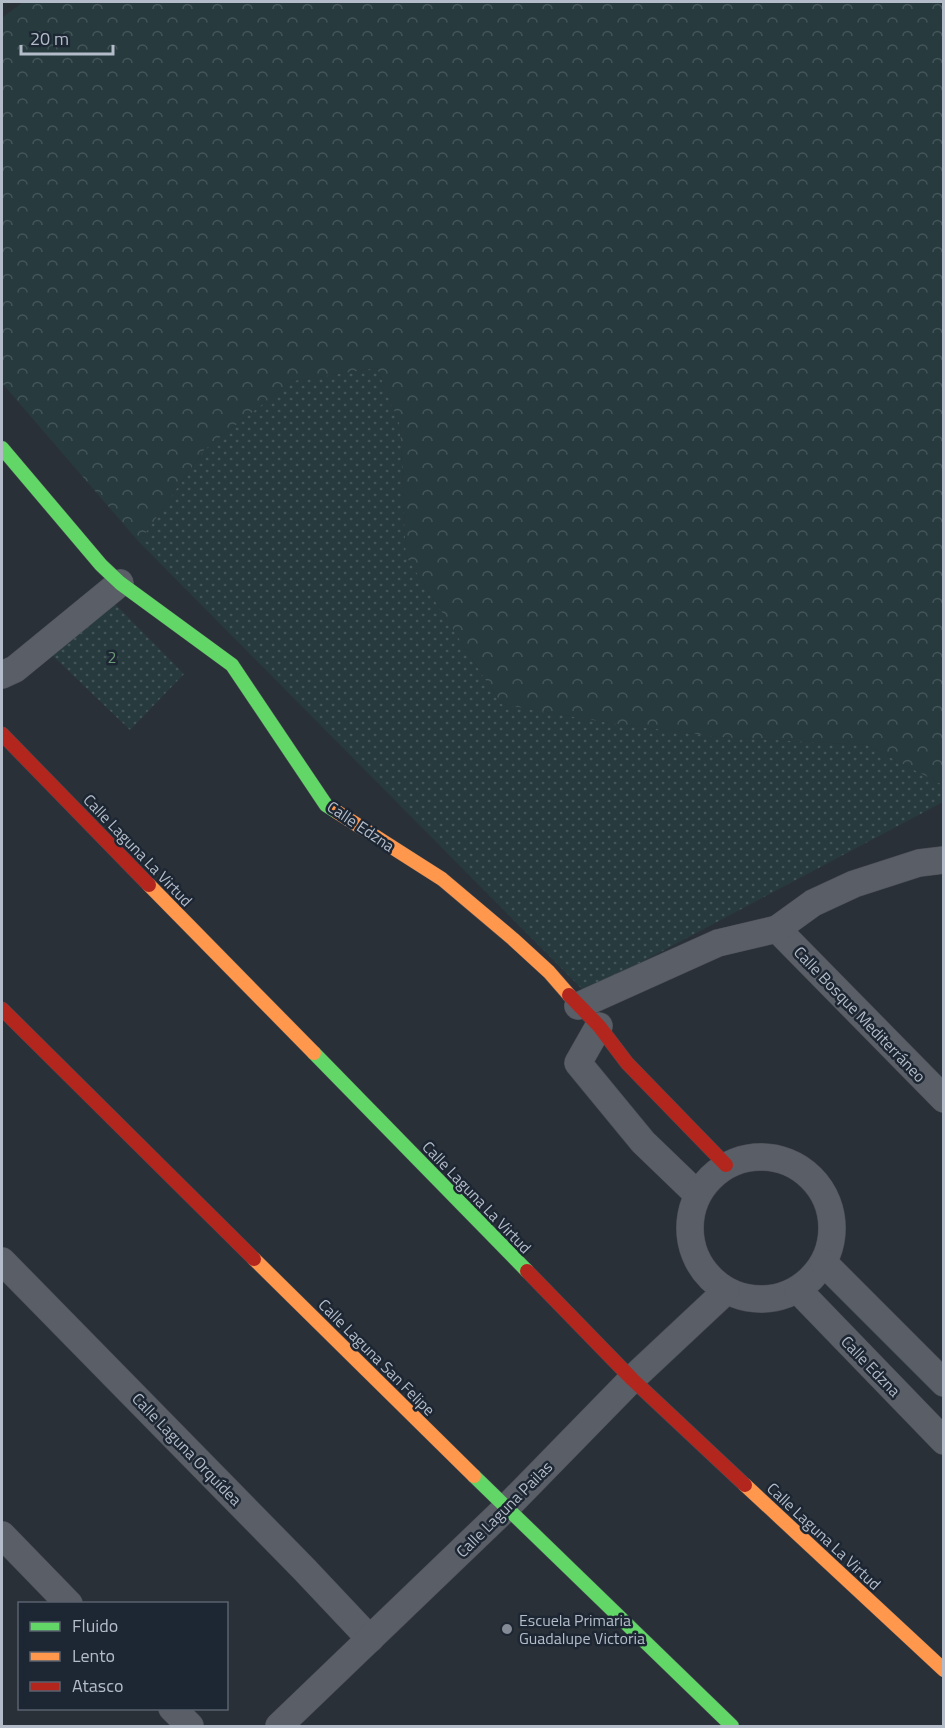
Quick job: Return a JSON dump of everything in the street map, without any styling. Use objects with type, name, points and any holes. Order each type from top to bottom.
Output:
[{"type":"street","name":"Calle Edzna","points":[[2,448],[101,565],[120,583],[232,664],[326,805],[442,879],[513,939],[549,972],[578,1006],[599,1026],[627,1063],[726,1165]]},
{"type":"street","points":[[6,678],[120,583]]},
{"type":"street","name":"Calle Laguna La Virtud","points":[[2,734],[632,1379],[944,1670]]},
{"type":"street","points":[[578,1006],[718,943],[777,929],[813,903],[854,884],[919,863],[944,860]]},
{"type":"street","name":"Calle Bosque Mediterráneo","points":[[777,929],[944,1099]]},
{"type":"street","name":"Calle Laguna San Felipe","points":[[2,1009],[506,1508],[732,1726]]},
{"type":"street","points":[[599,1026],[578,1063],[643,1142],[697,1194]]},
{"type":"street","points":[[755,1156],[786,1161],[811,1178],[828,1203],[832,1234],[824,1263],[798,1290],[774,1299],[750,1299],[726,1291],[705,1273],[692,1248],[690,1221],[697,1194],[726,1165],[755,1156]]},
{"type":"street","name":"Calle Laguna Orquídea","points":[[2,1261],[370,1639]]},
{"type":"street","points":[[824,1263],[944,1383]]},
{"type":"street","name":"Calle Edzna","points":[[798,1290],[944,1441]]},
{"type":"street","name":"Calle Laguna Pailas","points":[[279,1726],[506,1508],[632,1379],[726,1291]]},
{"type":"street","points":[[2,1535],[67,1602]]},
{"type":"street","points":[[174,1710],[190,1726]]},
{"type":"green space","points":[[23,2],[943,2],[943,785],[867,745],[719,737],[610,723],[501,704],[406,556],[400,425],[377,368],[292,381],[204,450],[139,542],[2,383],[2,18]]},
{"type":"green space","points":[[377,368],[400,425],[406,556],[501,704],[610,723],[719,737],[867,745],[943,785],[943,802],[585,992],[139,542],[204,450],[292,381]]},
{"type":"green space","name":"2","points":[[110,599],[184,674],[130,730],[51,654]]},
{"type":"traffic: fast","points":[[2,448],[101,565],[120,583],[232,665],[326,805],[337,812]]},
{"type":"traffic: fast","points":[[314,1053],[527,1271]]},
{"type":"traffic: fast","points":[[474,1476],[732,1726]]},
{"type":"traffic: slow","points":[[337,812],[442,879],[513,939],[549,972],[569,995]]},
{"type":"traffic: slow","points":[[149,885],[314,1053]]},
{"type":"traffic: slow","points":[[254,1259],[474,1476]]},
{"type":"traffic: slow","points":[[745,1485],[944,1670]]},
{"type":"traffic: jam","points":[[2,734],[149,885]]},
{"type":"traffic: jam","points":[[569,995],[599,1026],[627,1063],[726,1165]]},
{"type":"traffic: jam","points":[[2,1009],[254,1259]]},
{"type":"traffic: jam","points":[[527,1271],[632,1379],[745,1485]]},
{"type":"place","name":"Escuela Primaria Guadalupe Victoria","points":[[507,1629]]}]
